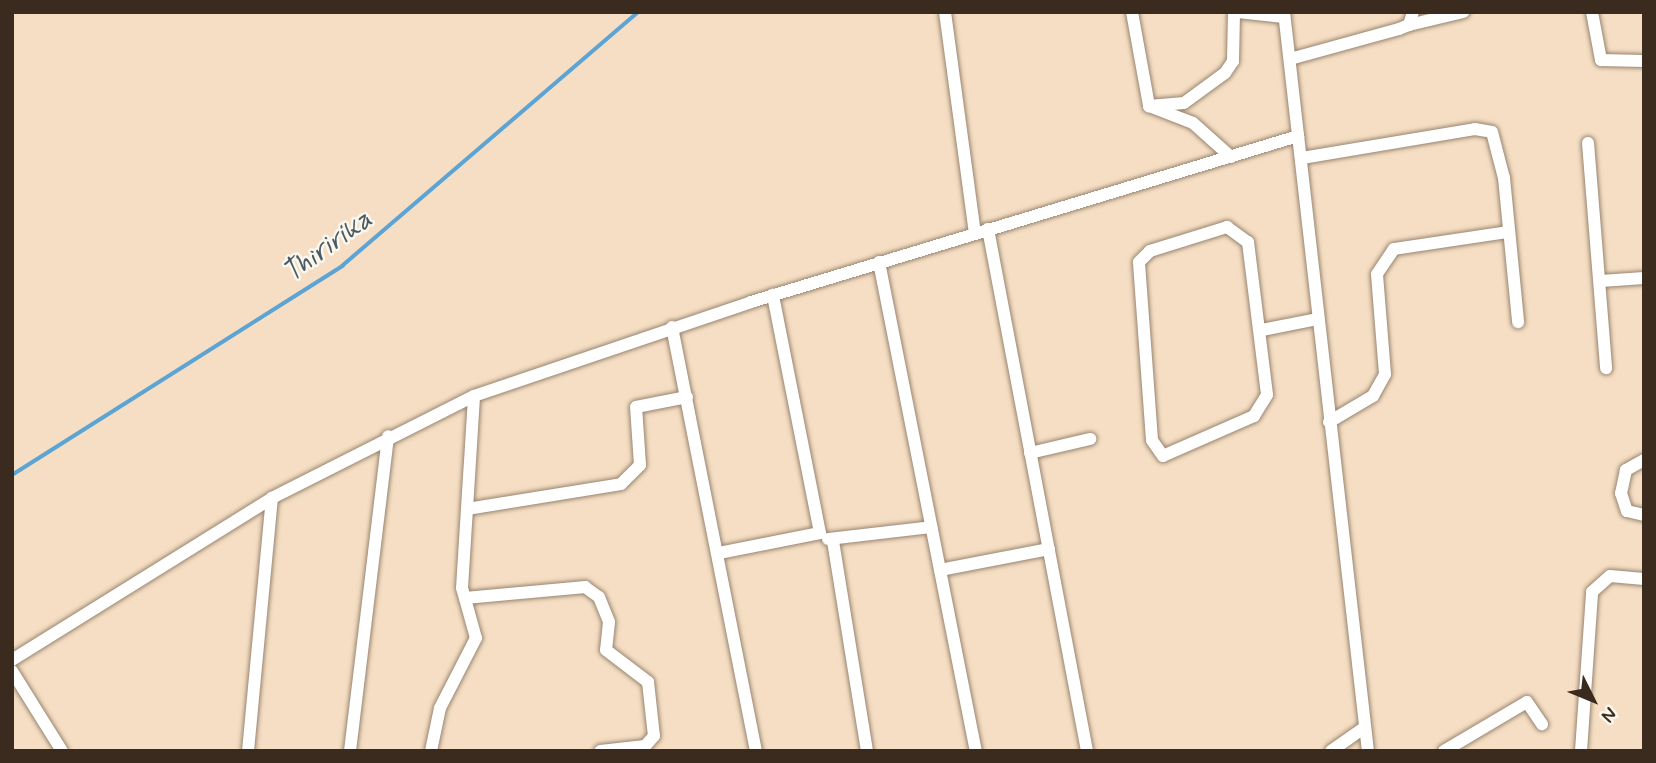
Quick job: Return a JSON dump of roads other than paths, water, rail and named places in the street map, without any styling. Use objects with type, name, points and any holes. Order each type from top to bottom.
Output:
[{"type":"street","points":[[945,12],[975,233]]},
{"type":"street","points":[[1132,12],[1149,106]]},
{"type":"street","points":[[1149,106],[1184,103],[1225,73],[1233,61],[1236,12],[1284,15],[1302,158],[1362,729],[1368,751]]},
{"type":"street","points":[[1290,59],[1411,19],[1463,12]]},
{"type":"street","points":[[1592,12],[1601,60],[1644,61]]},
{"type":"street","points":[[1149,106],[1193,123],[1231,156]]},
{"type":"street","points":[[1302,158],[1484,128],[1497,141],[1518,321]]},
{"type":"street","points":[[12,660],[272,498],[388,436],[474,396],[773,295],[1298,136]]},
{"type":"street","points":[[1588,144],[1606,368]]},
{"type":"street","points":[[989,229],[1087,751]]},
{"type":"street","points":[[1237,229],[1248,242],[1262,330],[1267,395],[1254,416],[1173,456],[1155,449],[1138,268],[1143,256],[1237,229]]},
{"type":"street","points":[[1329,422],[1366,401],[1382,381],[1377,274],[1394,249],[1508,232]]},
{"type":"street","points":[[879,262],[976,751]]},
{"type":"street","points":[[1601,281],[1644,278]]},
{"type":"street","points":[[773,295],[820,533]]},
{"type":"street","points":[[1262,330],[1317,319]]},
{"type":"street","points":[[672,327],[719,553],[756,751]]},
{"type":"street","points":[[431,751],[440,708],[476,638],[465,598],[474,396]]},
{"type":"street","points":[[467,509],[621,484],[640,465],[636,407],[687,397]]},
{"type":"street","points":[[350,751],[388,436]]},
{"type":"street","points":[[1030,453],[1090,439]]},
{"type":"street","points":[[1644,460],[1626,470],[1621,493],[1627,511],[1644,515]]},
{"type":"street","points":[[248,751],[272,498]]},
{"type":"street","points":[[719,553],[820,533],[833,541],[931,527]]},
{"type":"street","points":[[833,541],[867,751]]},
{"type":"street","points":[[940,570],[1049,549]]},
{"type":"street","points":[[1581,751],[1592,592],[1610,576],[1644,579]]},
{"type":"street","points":[[465,598],[585,586],[600,597],[609,622],[606,650],[649,682],[654,736],[645,746],[600,751]]},
{"type":"street","points":[[12,671],[62,751]]},
{"type":"street","points":[[1444,751],[1527,702],[1542,724]]},
{"type":"street","points":[[1331,751],[1362,729]]},
{"type":"waterway","name":"Thiririka","points":[[12,475],[342,266],[638,12]]}]
